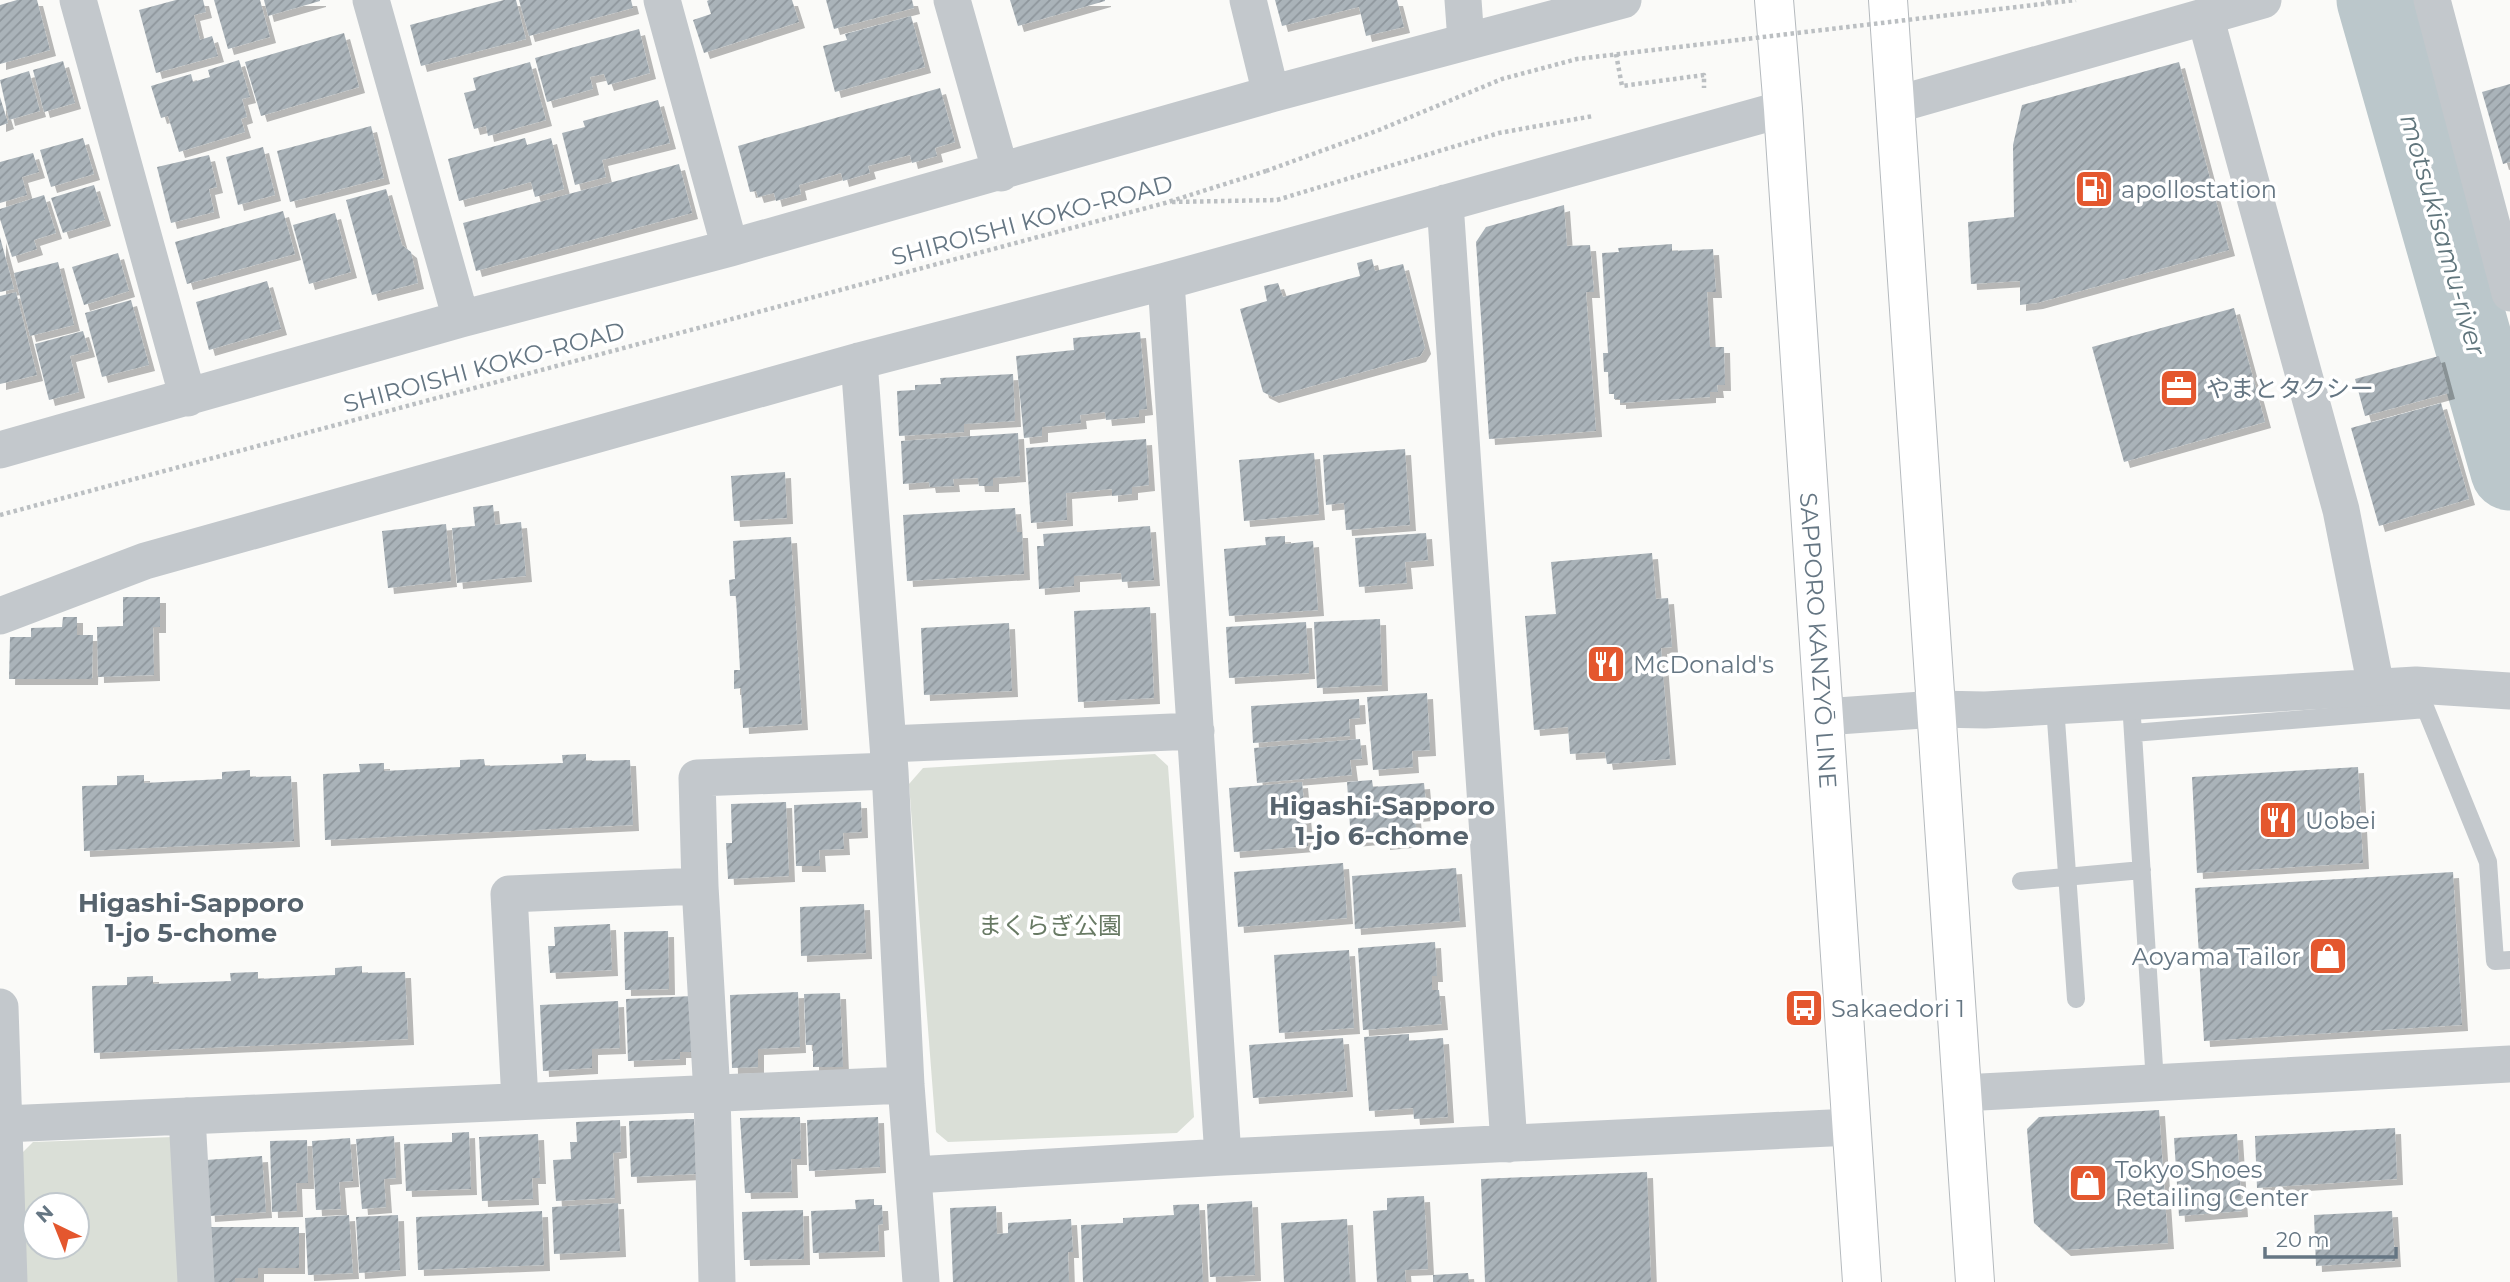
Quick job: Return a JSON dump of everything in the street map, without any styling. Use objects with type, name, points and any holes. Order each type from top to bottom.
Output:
[{"type":"main road","name":"SAPPORO KANZYŌ LINE","points":[[1774,0],[1862,1282]]},
{"type":"main road","points":[[1888,0],[1975,1282]]},
{"type":"street","points":[[78,0],[188,398]]},
{"type":"street","points":[[371,0],[461,318]]},
{"type":"street","points":[[662,0],[730,248]]},
{"type":"street","points":[[952,0],[1001,173]]},
{"type":"street","points":[[1248,0],[1272,94]]},
{"type":"street","points":[[1463,0],[1466,41]]},
{"type":"street","points":[[0,450],[461,318],[730,248],[1272,94],[1623,0]]},
{"type":"street","points":[[1895,105],[2263,0]]},
{"type":"street","points":[[2432,0],[2501,227],[2510,293]]},
{"type":"street","points":[[2205,16],[2341,510],[2376,687]]},
{"type":"street","points":[[0,616],[145,561],[859,360],[1166,281],[1783,109]]},
{"type":"street","points":[[1445,202],[1509,1144]]},
{"type":"street","points":[[1166,281],[1223,1157]]},
{"type":"street","points":[[859,360],[889,758],[906,1085],[921,1282]]},
{"type":"street","points":[[1824,717],[1936,709],[1985,710],[2055,706],[2132,717],[2376,687],[2421,697],[2510,691]]},
{"type":"street","points":[[717,1282],[712,1094],[700,886],[697,778],[1196,731]]},
{"type":"street","points":[[520,1101],[509,894],[700,886]]},
{"type":"street","points":[[0,1007],[9,1282]]},
{"type":"street","points":[[1962,1093],[2510,1064]]},
{"type":"street","points":[[4,1125],[906,1085]]},
{"type":"street","points":[[187,1116],[196,1282]]},
{"type":"street","points":[[914,1175],[1223,1157],[1851,1127]]},
{"type":"lane","points":[[2155,1083],[2132,717],[2421,697],[2488,862],[2495,961],[2510,960]]},
{"type":"lane","points":[[2055,706],[2076,999]]},
{"type":"lane","points":[[2021,881],[2143,870]]},
{"type":"path","name":"SHIROISHI KOKO-ROAD","points":[[0,516],[1165,203],[1266,171],[1378,130],[1502,79],[1577,59],[2077,0]]},
{"type":"path","points":[[1616,54],[1622,86],[1704,75],[1704,96]]},
{"type":"path","points":[[1165,203],[1277,200],[1499,133],[1595,116]]},
{"type":"green space","name":"まくらぎ公園","points":[[1155,754],[1168,766],[1194,1117],[1177,1133],[948,1142],[936,1132],[909,784],[923,768]]},
{"type":"green space","points":[[173,1137],[181,1282],[25,1282],[25,1261],[91,1261],[91,1191],[23,1191],[22,1153],[33,1142]]},
{"type":"building","points":[[17,0],[37,0],[50,50],[0,64],[0,5]]},
{"type":"building","points":[[176,0],[203,0],[206,12],[194,15],[200,40],[212,36],[218,56],[156,73],[139,10]]},
{"type":"building","points":[[214,0],[260,0],[270,37],[228,49]]},
{"type":"building","points":[[264,0],[320,0],[320,1],[268,16]]},
{"type":"building","points":[[504,0],[516,0],[526,39],[421,66],[410,25]]},
{"type":"building","points":[[519,0],[631,0],[633,8],[529,36]]},
{"type":"building","points":[[792,0],[799,22],[704,53],[693,20],[711,14],[707,1]]},
{"type":"building","points":[[826,0],[912,0],[914,8],[834,29]]},
{"type":"building","points":[[1010,0],[1105,0],[1105,1],[1018,26]]},
{"type":"building","points":[[1275,0],[1397,0],[1404,27],[1366,36],[1359,7],[1282,26]]},
{"type":"building","points":[[911,16],[925,67],[835,92],[823,46],[847,40],[845,34]]},
{"type":"building","points":[[639,29],[650,73],[608,85],[604,74],[590,77],[593,89],[547,102],[535,58]]},
{"type":"building","points":[[344,33],[359,87],[261,116],[245,62]]},
{"type":"building","points":[[239,60],[250,97],[242,99],[247,117],[241,119],[245,132],[179,152],[168,116],[161,118],[151,86],[191,74],[193,82],[210,77],[208,70]]},
{"type":"building","points":[[63,61],[75,103],[44,112],[33,70]]},
{"type":"building","points":[[530,62],[546,120],[488,136],[486,126],[474,129],[464,93],[476,90],[473,78]]},
{"type":"building","points":[[2179,62],[2229,250],[2037,303],[2020,305],[2020,281],[1971,284],[1968,222],[2014,217],[2013,145],[2022,105]]},
{"type":"building","points":[[29,71],[40,111],[9,120],[0,80]]},
{"type":"building","points":[[2510,84],[2510,162],[2503,164],[2482,92]]},
{"type":"building","points":[[940,88],[955,142],[935,148],[937,156],[912,163],[910,155],[868,166],[870,173],[843,181],[841,173],[799,185],[801,194],[776,201],[774,193],[758,197],[756,191],[750,192],[738,146]]},
{"type":"building","points":[[0,97],[8,123],[0,126]]},
{"type":"building","points":[[658,100],[670,143],[602,160],[606,177],[575,185],[562,133],[585,127],[583,121]]},
{"type":"building","points":[[371,126],[384,178],[290,202],[277,151]]},
{"type":"building","points":[[83,138],[94,174],[51,187],[40,150]]},
{"type":"building","points":[[525,138],[527,145],[551,138],[564,189],[535,197],[531,182],[459,201],[448,159]]},
{"type":"building","points":[[263,147],[275,195],[238,205],[226,157]]},
{"type":"building","points":[[33,153],[39,172],[22,177],[27,195],[0,203],[0,162]]},
{"type":"building","points":[[209,155],[217,187],[209,189],[214,212],[171,223],[157,167]]},
{"type":"building","points":[[679,164],[692,213],[476,271],[463,223]]},
{"type":"building","points":[[94,185],[105,220],[63,233],[51,198]]},
{"type":"building","points":[[386,189],[402,245],[411,252],[418,283],[372,295],[346,200]]},
{"type":"building","points":[[44,195],[56,233],[34,240],[37,249],[12,257],[0,219],[0,209]]},
{"type":"building","points":[[1564,205],[1567,246],[1590,245],[1594,292],[1586,292],[1596,431],[1489,439],[1476,242],[1486,227]]},
{"type":"building","points":[[283,211],[295,254],[187,284],[175,242]]},
{"type":"building","points":[[335,213],[351,272],[309,284],[293,225]]},
{"type":"building","points":[[0,237],[14,289],[0,292]]},
{"type":"building","points":[[1672,244],[1672,251],[1713,249],[1716,292],[1707,292],[1710,347],[1724,347],[1725,385],[1717,385],[1718,392],[1710,392],[1710,397],[1620,403],[1620,399],[1614,399],[1614,394],[1609,394],[1608,372],[1604,372],[1603,353],[1608,353],[1602,253],[1619,252],[1618,248]]},
{"type":"building","points":[[118,253],[129,291],[84,305],[72,267]]},
{"type":"building","points":[[1372,259],[1375,271],[1403,264],[1425,348],[1420,356],[1273,397],[1263,392],[1240,309],[1267,301],[1264,286],[1278,283],[1283,297],[1360,276],[1357,263]]},
{"type":"building","points":[[58,262],[74,325],[30,336],[14,273]]},
{"type":"building","points":[[267,281],[281,329],[209,350],[196,302]]},
{"type":"building","points":[[16,292],[37,375],[0,384],[0,296]]},
{"type":"building","points":[[131,300],[149,365],[102,377],[85,313]]},
{"type":"building","points":[[2234,308],[2265,422],[2124,462],[2092,347]]},
{"type":"building","points":[[83,331],[89,351],[70,356],[79,392],[49,400],[35,344]]},
{"type":"building","points":[[1140,332],[1147,409],[1139,410],[1139,417],[1106,420],[1105,412],[1080,415],[1081,423],[1042,427],[1042,436],[1024,438],[1016,356],[1074,350],[1073,338]]},
{"type":"building","points":[[2439,356],[2449,393],[2365,416],[2355,379]]},
{"type":"building","points":[[1013,374],[1015,421],[964,424],[964,432],[899,436],[897,391],[915,390],[915,385],[941,384],[940,378]]},
{"type":"building","points":[[2441,403],[2469,499],[2379,526],[2351,428]]},
{"type":"building","points":[[1018,433],[1020,476],[993,478],[993,486],[979,486],[978,478],[953,479],[954,486],[930,487],[929,482],[903,484],[901,441]]},
{"type":"building","points":[[1146,439],[1149,485],[1132,487],[1132,494],[1112,496],[1112,489],[1066,493],[1067,520],[1031,523],[1026,448]]},
{"type":"building","points":[[1405,449],[1410,525],[1346,530],[1344,503],[1326,505],[1323,455]]},
{"type":"building","points":[[1314,453],[1319,514],[1244,521],[1239,460]]},
{"type":"building","points":[[785,472],[787,518],[734,521],[731,476]]},
{"type":"building","points":[[493,505],[495,525],[521,522],[526,576],[457,583],[452,528],[475,526],[473,507]]},
{"type":"building","points":[[1015,508],[1017,532],[1022,532],[1024,574],[907,581],[903,515]]},
{"type":"building","points":[[446,524],[451,581],[388,588],[382,531]]},
{"type":"building","points":[[1150,526],[1154,580],[1122,582],[1121,573],[1074,576],[1074,586],[1039,589],[1037,546],[1044,546],[1043,534]]},
{"type":"building","points":[[1426,533],[1428,560],[1405,562],[1407,583],[1359,587],[1355,538]]},
{"type":"building","points":[[1285,536],[1285,544],[1313,541],[1318,610],[1229,616],[1224,549],[1266,545],[1265,537]]},
{"type":"building","points":[[791,537],[802,724],[743,728],[741,688],[734,689],[734,670],[740,670],[736,596],[730,596],[729,580],[735,579],[733,541]]},
{"type":"building","points":[[1652,553],[1656,599],[1668,598],[1672,647],[1661,648],[1670,759],[1607,764],[1605,752],[1570,754],[1568,727],[1534,730],[1525,616],[1556,614],[1551,562]]},
{"type":"building","points":[[123,597],[160,597],[160,627],[153,627],[154,675],[98,677],[97,627],[123,626]]},
{"type":"building","points":[[1150,607],[1154,698],[1078,702],[1074,611]]},
{"type":"building","points":[[63,617],[77,617],[77,635],[93,635],[92,679],[9,679],[10,637],[31,637],[31,628],[62,627]]},
{"type":"building","points":[[1380,619],[1382,685],[1317,688],[1314,622]]},
{"type":"building","points":[[1306,622],[1309,673],[1229,678],[1226,627]]},
{"type":"building","points":[[1009,623],[1012,691],[924,695],[921,628]]},
{"type":"building","points":[[1427,693],[1430,750],[1412,751],[1413,767],[1373,770],[1367,697]]},
{"type":"building","points":[[1359,699],[1360,718],[1349,719],[1350,736],[1253,743],[1251,706]]},
{"type":"building","points":[[1360,739],[1362,759],[1350,760],[1352,775],[1257,783],[1254,748]]},
{"type":"building","points":[[586,754],[586,761],[630,760],[633,825],[325,840],[323,774],[360,772],[359,764],[384,763],[384,771],[460,767],[460,760],[484,759],[485,766],[563,763],[562,755]]},
{"type":"building","name":"Uobei","points":[[2358,767],[2363,863],[2197,873],[2192,777]]},
{"type":"building","points":[[250,770],[250,777],[291,776],[294,841],[84,851],[82,786],[117,785],[117,776],[144,775],[144,783],[222,779],[222,772]]},
{"type":"building","points":[[1372,780],[1373,787],[1424,783],[1427,815],[1415,816],[1417,841],[1384,844],[1384,838],[1351,841],[1347,782]]},
{"type":"building","points":[[1302,782],[1308,846],[1234,852],[1229,788]]},
{"type":"building","points":[[786,802],[789,876],[728,879],[726,843],[732,843],[731,804]]},
{"type":"building","points":[[861,802],[862,832],[843,833],[844,849],[819,850],[820,866],[796,866],[794,805]]},
{"type":"building","points":[[1343,863],[1347,918],[1238,927],[1234,872]]},
{"type":"building","points":[[1456,868],[1460,921],[1355,929],[1352,876]]},
{"type":"building","name":"Aoyama Tailor","points":[[2453,872],[2462,1025],[2204,1041],[2195,888]]},
{"type":"building","points":[[864,904],[866,953],[801,956],[800,907]]},
{"type":"building","points":[[610,924],[612,970],[550,973],[548,946],[555,946],[554,927]]},
{"type":"building","points":[[668,931],[669,989],[625,990],[624,932]]},
{"type":"building","points":[[1435,942],[1437,976],[1432,976],[1432,990],[1439,990],[1442,1024],[1363,1030],[1358,948]]},
{"type":"building","points":[[1349,950],[1354,1028],[1279,1033],[1274,955]]},
{"type":"building","points":[[362,966],[362,973],[405,972],[408,1039],[94,1053],[92,986],[127,985],[127,977],[153,976],[153,984],[231,981],[230,973],[258,972],[258,979],[335,975],[335,968]]},
{"type":"building","points":[[798,992],[800,1047],[758,1049],[758,1067],[732,1068],[730,995]]},
{"type":"building","points":[[840,993],[843,1067],[813,1067],[813,1045],[806,1045],[804,994]]},
{"type":"building","points":[[693,996],[695,1052],[680,1052],[680,1059],[628,1061],[626,999]]},
{"type":"building","points":[[618,1001],[620,1048],[592,1049],[592,1068],[543,1071],[540,1005]]},
{"type":"building","points":[[1409,1034],[1409,1041],[1443,1038],[1448,1117],[1414,1119],[1413,1108],[1369,1111],[1364,1037]]},
{"type":"building","points":[[1343,1038],[1347,1091],[1253,1098],[1249,1045]]},
{"type":"building","points":[[2159,1110],[2168,1243],[2065,1250],[2034,1223],[2027,1129],[2039,1117]]},
{"type":"building","points":[[800,1117],[801,1159],[791,1159],[792,1192],[745,1193],[740,1118]]},
{"type":"building","points":[[878,1117],[880,1167],[809,1171],[807,1120]]},
{"type":"building","points":[[694,1119],[696,1174],[631,1177],[629,1121]]},
{"type":"building","points":[[620,1120],[621,1152],[613,1153],[615,1198],[556,1201],[553,1160],[571,1159],[570,1142],[577,1142],[576,1122]]},
{"type":"building","points":[[2395,1128],[2397,1179],[2257,1188],[2255,1136]]},
{"type":"building","points":[[469,1132],[471,1189],[406,1191],[404,1144],[452,1142],[452,1133]]},
{"type":"building","points":[[538,1134],[540,1178],[532,1178],[533,1199],[482,1201],[479,1137]]},
{"type":"building","points":[[2237,1134],[2242,1211],[2179,1216],[2174,1138]]},
{"type":"building","points":[[394,1136],[396,1178],[384,1179],[386,1207],[362,1209],[356,1139]]},
{"type":"building","points":[[350,1138],[353,1181],[339,1182],[341,1209],[316,1210],[312,1141]]},
{"type":"building","points":[[307,1140],[308,1183],[296,1183],[297,1211],[272,1212],[270,1141]]},
{"type":"building","points":[[262,1156],[266,1212],[209,1216],[206,1160]]},
{"type":"building","points":[[1647,1172],[1651,1282],[1485,1282],[1481,1179]]},
{"type":"building","points":[[1424,1196],[1428,1269],[1405,1270],[1406,1282],[1377,1282],[1373,1211],[1387,1210],[1387,1198]]},
{"type":"building","points":[[874,1199],[874,1205],[882,1205],[883,1224],[878,1225],[879,1251],[813,1253],[811,1211],[856,1209],[855,1200]]},
{"type":"building","points":[[1252,1201],[1255,1275],[1210,1277],[1207,1204]]},
{"type":"building","points":[[618,1203],[620,1251],[554,1254],[552,1207]]},
{"type":"building","points":[[1199,1204],[1203,1282],[1083,1282],[1081,1225],[1123,1223],[1123,1218],[1174,1215],[1173,1205]]},
{"type":"building","points":[[996,1206],[997,1234],[1008,1233],[1008,1223],[1071,1219],[1073,1252],[1068,1252],[1069,1282],[953,1282],[950,1208]]},
{"type":"building","points":[[803,1210],[804,1259],[744,1260],[742,1212]]},
{"type":"building","points":[[542,1211],[544,1265],[418,1270],[416,1217]]},
{"type":"building","points":[[2392,1211],[2395,1261],[2316,1266],[2314,1215]]},
{"type":"building","points":[[349,1215],[353,1273],[308,1275],[305,1218]]},
{"type":"building","points":[[398,1215],[400,1270],[359,1273],[356,1217]]},
{"type":"building","points":[[1347,1219],[1350,1282],[1284,1282],[1281,1223]]},
{"type":"building","points":[[210,1227],[299,1227],[299,1268],[258,1268],[258,1278],[210,1282]]},
{"type":"building","points":[[1468,1273],[1469,1282],[1433,1282],[1433,1275]]},
{"type":"waterway","name":"motsukisamu-river","points":[[2376,0],[2510,471]]},
{"type":"place","name":"apollostation","points":[[2094,189]]},
{"type":"place","name":"やまとタクシー","points":[[2179,388]]},
{"type":"place","name":"McDonald's","points":[[1606,664]]},
{"type":"place","name":"Uobei","points":[[2278,820]]},
{"type":"place","name":"Aoyama Tailor","points":[[2328,956]]},
{"type":"place","name":"Sakaedori 1","points":[[1804,1008]]},
{"type":"place","name":"Tokyo Shoes Retailing Center","points":[[2088,1183]]},
{"type":"district","name":"Higashi-Sapporo 1-jo 6-chome","points":[[1382,821]]},
{"type":"district","name":"Higashi-Sapporo 1-jo 5-chome","points":[[191,918]]}]
